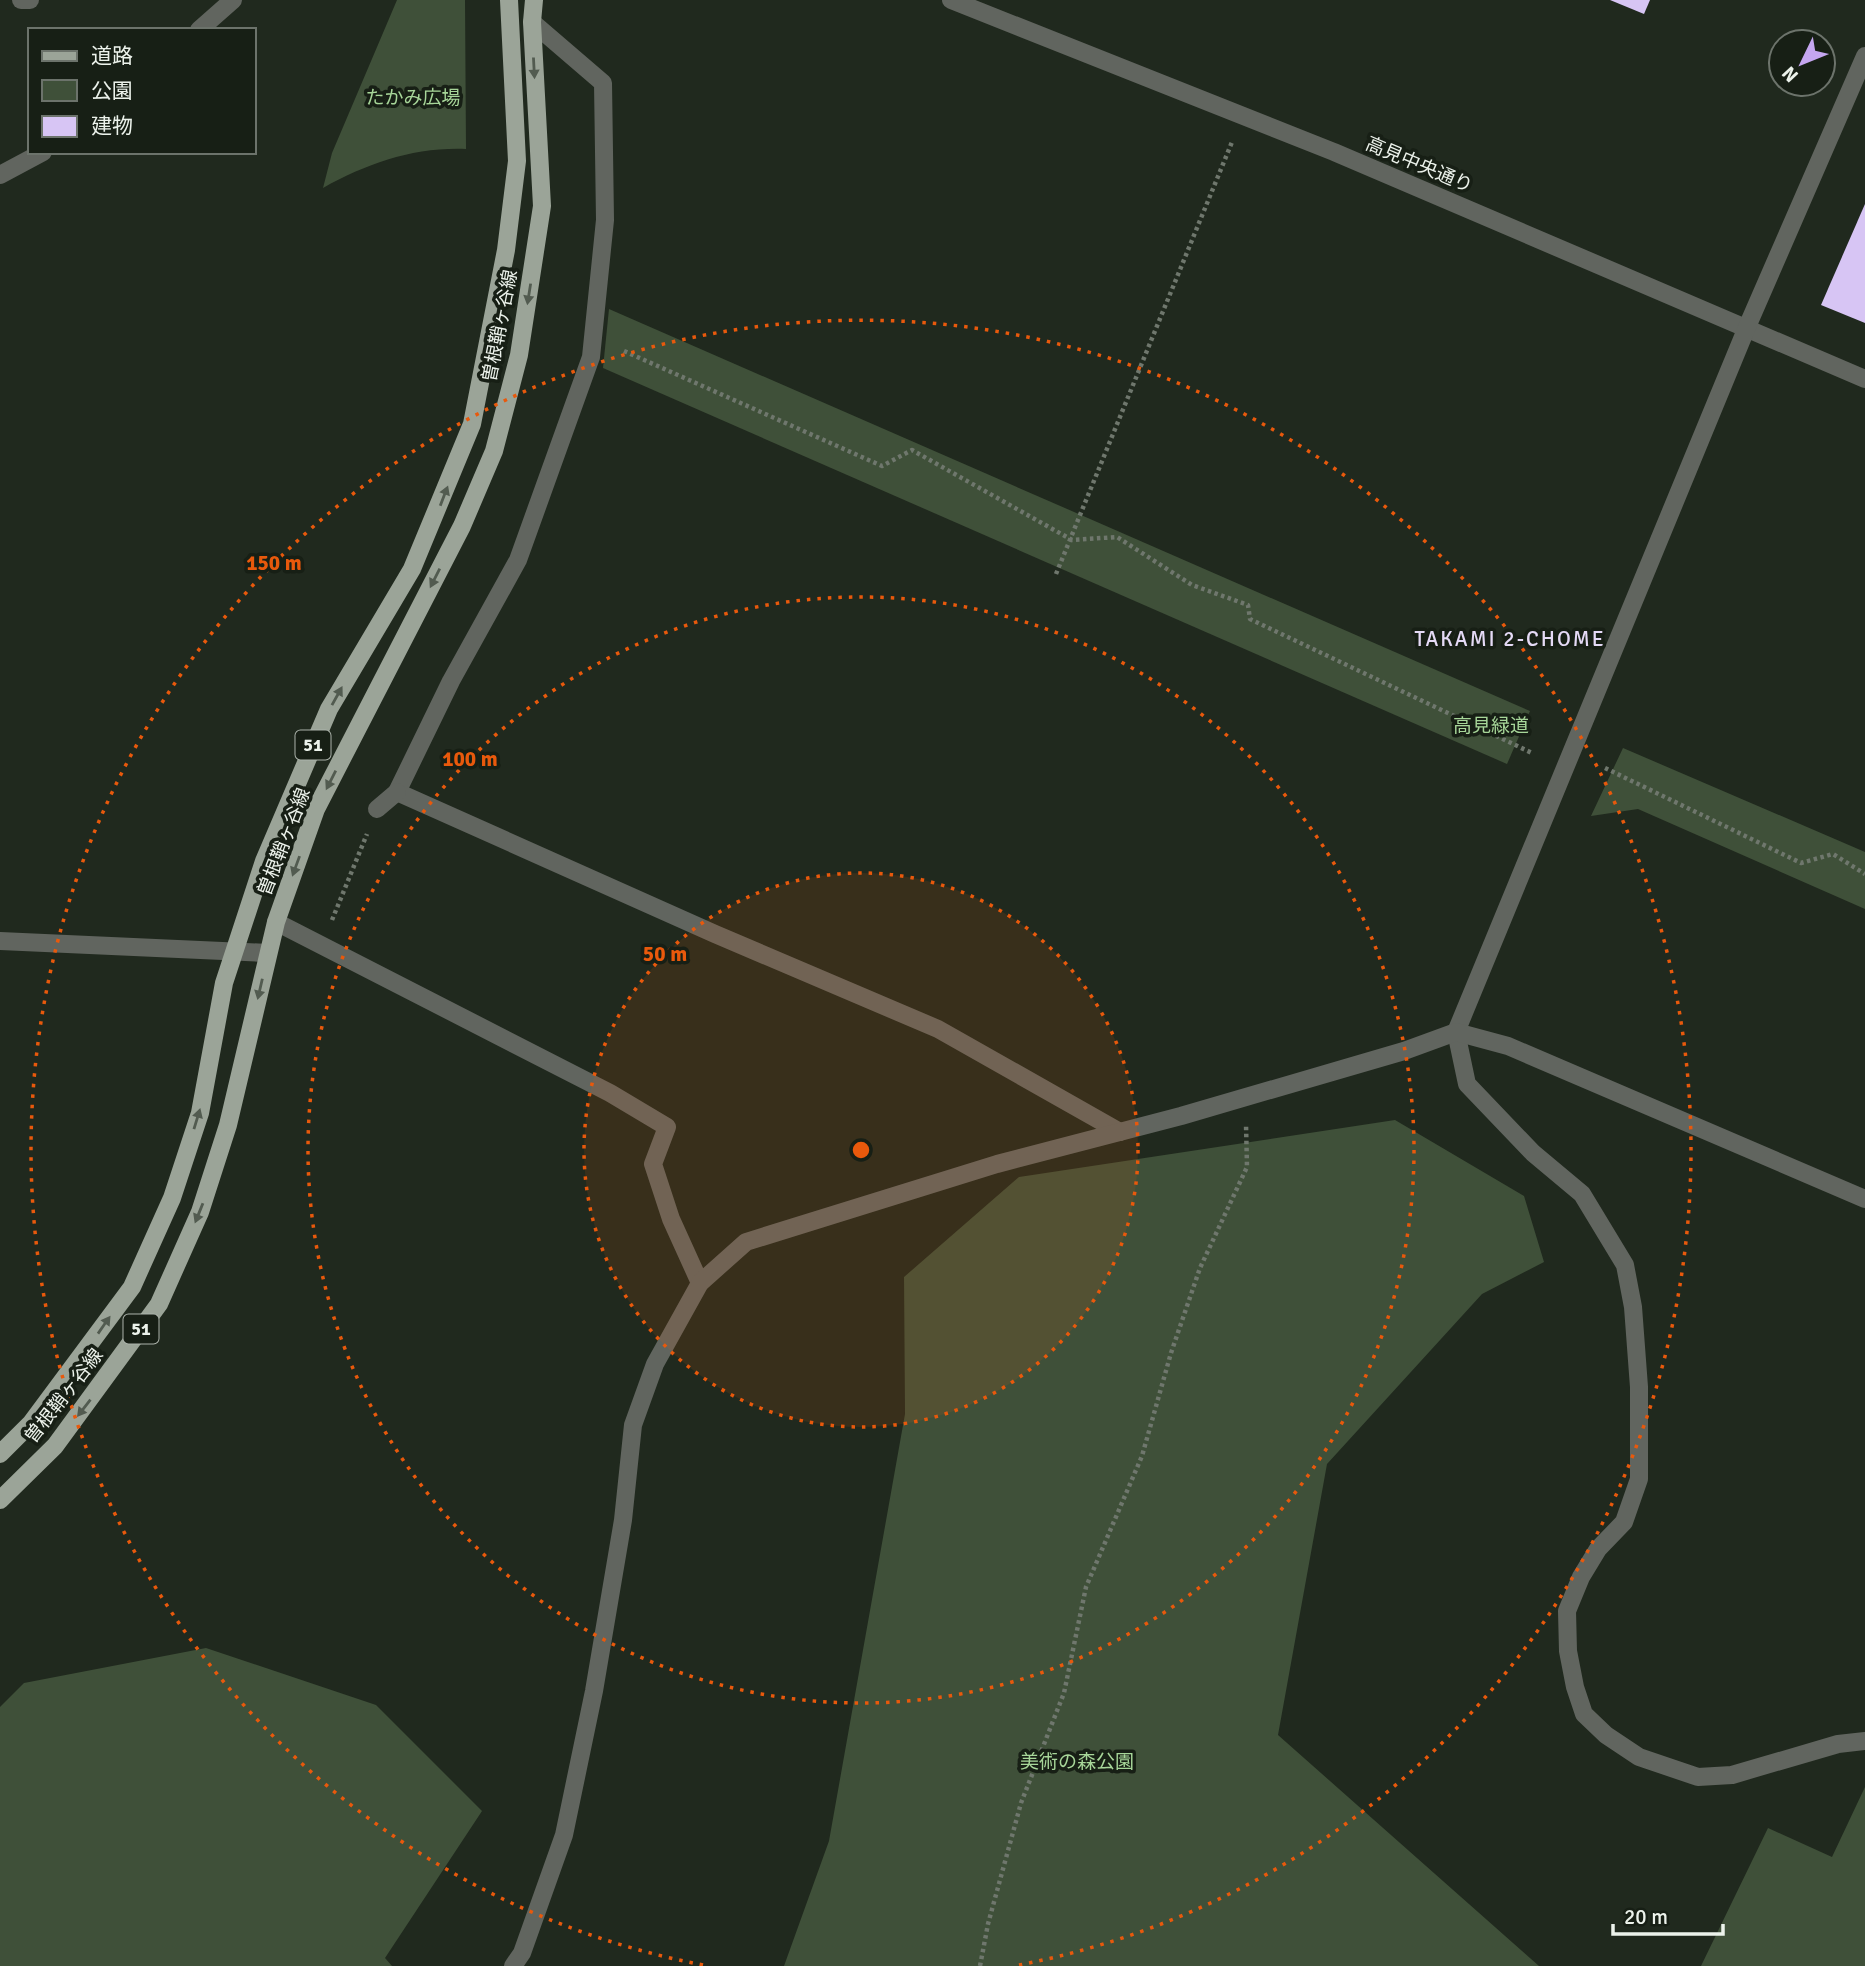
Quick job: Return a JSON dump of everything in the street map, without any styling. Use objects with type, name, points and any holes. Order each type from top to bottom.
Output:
[{"type":"main road","name":"曽根鞘ヶ谷線","points":[[0,1454],[31,1423],[132,1287],[172,1198],[200,1113],[224,983],[264,861],[298,776],[329,709],[412,569],[472,424],[506,250],[517,161],[509,0]]},
{"type":"main road","name":"曽根鞘ヶ谷線","points":[[0,1500],[55,1446],[159,1304],[200,1212],[228,1125],[276,922],[316,809],[462,526],[494,451],[519,355],[542,206],[532,22],[534,0]]},
{"type":"street","points":[[21,0],[30,0]]},
{"type":"street","points":[[200,28],[233,0]]},
{"type":"street","name":"高見中央通り","points":[[951,0],[1334,152],[1865,379]]},
{"type":"street","points":[[377,809],[397,792],[451,681],[518,560],[591,357],[606,220],[603,83],[532,22]]},
{"type":"street","points":[[1865,56],[1747,327],[1456,1032],[1467,1084],[1533,1153],[1582,1194],[1625,1265],[1633,1307],[1639,1387],[1639,1479],[1624,1522],[1598,1549],[1581,1577],[1567,1611],[1568,1651],[1575,1687],[1584,1713],[1606,1735],[1639,1757],[1698,1777],[1732,1775],[1825,1747],[1865,1741]]},
{"type":"street","points":[[0,174],[39,154]]},
{"type":"street","points":[[397,792],[715,934],[938,1029],[1120,1132]]},
{"type":"street","points":[[276,922],[610,1093],[667,1127],[653,1164],[671,1219],[700,1283]]},
{"type":"street","points":[[0,941],[268,953]]},
{"type":"street","points":[[513,1966],[522,1953],[564,1835],[594,1691],[623,1520],[633,1425],[655,1364],[700,1283],[746,1242],[997,1164],[1245,1097],[1456,1032],[1507,1046],[1865,1199]]},
{"type":"path","points":[[1056,574],[1232,142]]},
{"type":"path","points":[[624,351],[882,466],[912,450],[1072,540],[1117,537],[1192,585],[1248,605],[1250,619],[1532,753]]},
{"type":"path","points":[[1605,768],[1731,832],[1801,863],[1833,854],[1865,874]]},
{"type":"path","points":[[321,946],[377,809]]},
{"type":"path","points":[[980,1966],[988,1924],[1021,1803],[1064,1693],[1086,1587],[1142,1456],[1171,1353],[1200,1268],[1229,1199],[1247,1167],[1245,1097]]},
{"type":"green space","name":"たかみ広場","points":[[397,0],[465,0],[466,149],[428,151],[392,158],[323,188],[332,153]]},
{"type":"green space","name":"高見緑道","points":[[609,309],[1530,711],[1507,764],[603,368]]},
{"type":"green space","points":[[1623,748],[1865,852],[1865,909],[1638,809],[1591,816]]},
{"type":"green space","name":"美術の森公園","points":[[1395,1120],[1524,1196],[1544,1262],[1482,1294],[1327,1464],[1278,1735],[1539,1966],[784,1966],[829,1841],[905,1414],[904,1277],[1019,1177]]},
{"type":"green space","points":[[206,1648],[376,1705],[482,1811],[385,1958],[392,1966],[0,1966],[0,1707],[24,1683]]},
{"type":"green space","points":[[1865,1787],[1865,1966],[1701,1966],[1768,1828],[1832,1857]]},
{"type":"building","points":[[1610,0],[1650,0],[1644,14]]},
{"type":"building","points":[[1865,204],[1865,323],[1821,305]]},
{"type":"district","name":"TAKAMI 2-CHOME","points":[[1510,639]]}]
